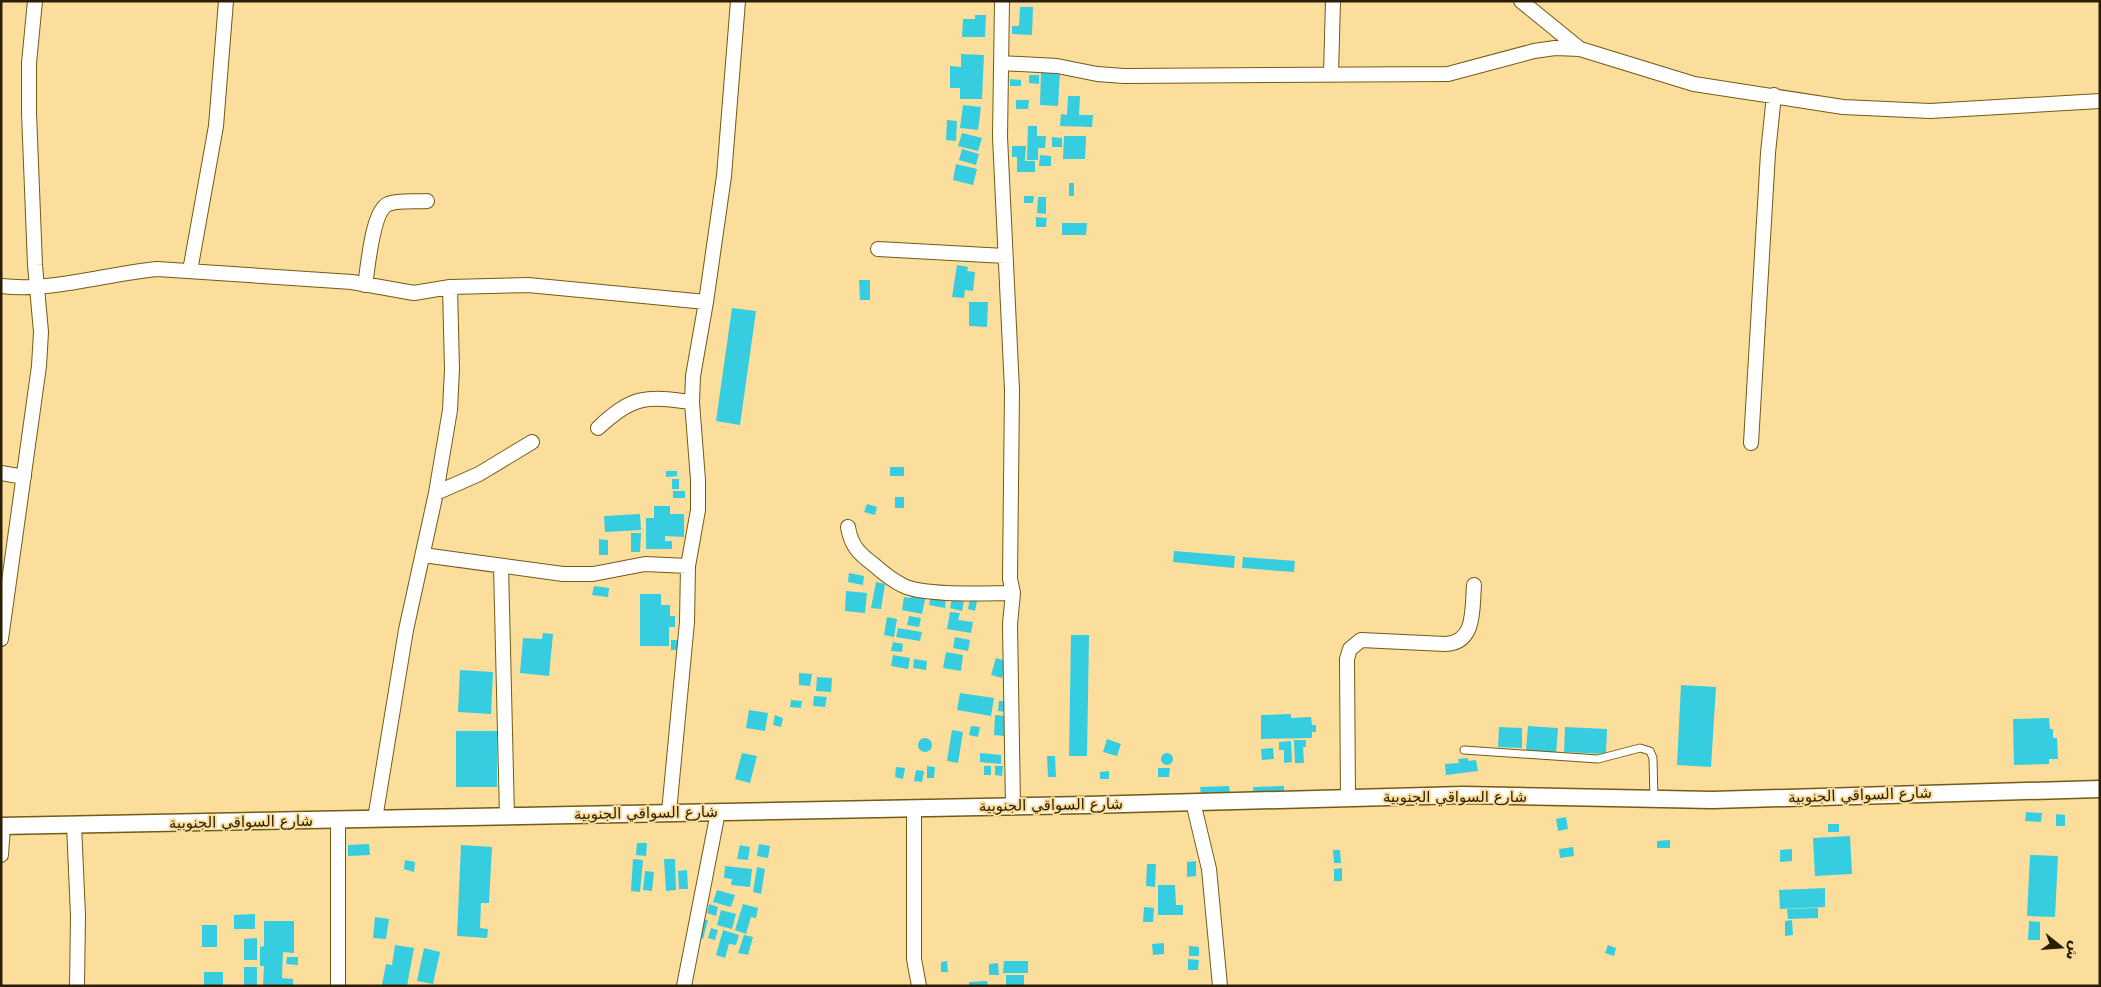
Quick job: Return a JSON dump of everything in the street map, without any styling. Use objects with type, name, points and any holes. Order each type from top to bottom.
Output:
[{"type":"street","points":[[1,640],[39,366],[41,332],[37,288],[29,113],[29,63],[35,1]]},
{"type":"street","points":[[190,271],[216,126],[226,1]]},
{"type":"street","points":[[669,812],[687,622],[688,566],[698,510],[698,480],[692,402],[693,376],[706,302],[725,167],[738,1]]},
{"type":"street","points":[[1002,1],[1000,137],[1012,390],[1010,579],[1013,593],[1010,624],[1013,806]]},
{"type":"street","points":[[1331,74],[1333,1]]},
{"type":"street","points":[[1521,1],[1580,49]]},
{"type":"street","points":[[1001,64],[1057,66],[1097,74],[1124,76],[1448,74],[1534,51],[1555,48],[1580,49],[1694,84],[1843,107],[1930,111],[2100,101]]},
{"type":"street","points":[[1751,443],[1768,153],[1774,95]]},
{"type":"street","points":[[365,285],[374,230],[381,209],[389,203],[426,201]]},
{"type":"street","points":[[878,249],[1005,256]]},
{"type":"street","points":[[1,286],[37,288],[132,271],[157,269],[328,280],[414,293],[450,287],[528,284],[706,302]]},
{"type":"street","points":[[375,819],[406,630],[436,493],[450,410],[452,369],[450,287]]},
{"type":"street","points":[[598,428],[617,410],[632,402],[660,398],[692,402]]},
{"type":"street","points":[[436,493],[479,474],[532,442]]},
{"type":"street","points":[[1,474],[24,477]]},
{"type":"street","points":[[848,527],[850,541],[856,551],[885,574],[906,587],[932,591],[1013,593]]},
{"type":"street","points":[[423,555],[579,575],[645,564],[688,566]]},
{"type":"street","points":[[501,566],[507,816]]},
{"type":"street","points":[[1348,798],[1347,659],[1350,649],[1361,640],[1445,644],[1454,644],[1461,641],[1466,636],[1470,621],[1474,585]]},
{"type":"street","name":"شارع السواقي الجنوبية","points":[[2,826],[1463,795],[1712,800],[1841,795],[2100,790]]},
{"type":"street","points":[[1193,802],[1209,869],[1220,986]]},
{"type":"street","points":[[914,808],[914,959],[919,986]]},
{"type":"street","points":[[684,986],[718,812]]},
{"type":"street","points":[[338,820],[338,986]]},
{"type":"street","points":[[74,824],[78,916],[77,986]]},
{"type":"street","points":[[1,855],[2,826]]},
{"type":"lane","points":[[1464,750],[1598,758],[1640,748],[1650,751],[1653,758],[1654,799]]},
{"type":"building","points":[[1020,7],[1033,7],[1032,35],[1012,34],[1012,26],[1019,26]]},
{"type":"building","points":[[975,15],[986,15],[985,37],[962,37],[963,19],[975,19]]},
{"type":"building","points":[[961,54],[984,55],[982,99],[960,99],[960,88],[950,88],[950,66],[961,67]]},
{"type":"building","points":[[1041,71],[1060,72],[1058,106],[1040,105]]},
{"type":"building","points":[[1029,75],[1039,75],[1039,84],[1029,83]]},
{"type":"building","points":[[1010,79],[1021,80],[1021,86],[1010,86]]},
{"type":"building","points":[[1068,96],[1080,96],[1079,115],[1093,115],[1092,127],[1060,126],[1061,114],[1067,115]]},
{"type":"building","points":[[1016,100],[1029,100],[1028,109],[1016,109]]},
{"type":"building","points":[[963,105],[981,107],[978,130],[960,128]]},
{"type":"building","points":[[947,120],[957,121],[956,141],[946,140]]},
{"type":"building","points":[[1028,126],[1037,126],[1037,136],[1046,136],[1045,148],[1038,148],[1038,160],[1027,160]]},
{"type":"building","points":[[962,133],[982,138],[978,151],[958,146]]},
{"type":"building","points":[[1064,136],[1086,136],[1085,159],[1063,159]]},
{"type":"building","points":[[1052,137],[1062,138],[1062,147],[1052,147]]},
{"type":"building","points":[[1012,146],[1026,146],[1025,161],[1035,161],[1035,172],[1017,172],[1017,157],[1012,157]]},
{"type":"building","points":[[962,149],[979,154],[976,165],[959,160]]},
{"type":"building","points":[[1040,155],[1051,156],[1051,166],[1039,166]]},
{"type":"building","points":[[956,164],[977,169],[973,185],[953,180]]},
{"type":"building","points":[[1069,183],[1074,183],[1074,196],[1069,196]]},
{"type":"building","points":[[1024,196],[1034,196],[1033,203],[1024,203]]},
{"type":"building","points":[[1038,197],[1046,197],[1046,214],[1037,213]]},
{"type":"building","points":[[1036,217],[1047,218],[1046,227],[1036,227]]},
{"type":"building","points":[[1062,223],[1087,223],[1086,235],[1062,235]]},
{"type":"building","points":[[957,265],[968,267],[967,271],[975,272],[973,291],[965,290],[964,298],[952,297]]},
{"type":"building","points":[[859,280],[870,280],[870,300],[860,300]]},
{"type":"building","points":[[969,302],[988,302],[987,327],[969,326]]},
{"type":"building","points":[[732,308],[756,311],[740,425],[716,421]]},
{"type":"building","points":[[890,467],[904,467],[904,476],[890,476]]},
{"type":"building","points":[[666,471],[677,471],[677,476],[666,477]]},
{"type":"building","points":[[672,479],[679,479],[679,489],[672,489]]},
{"type":"building","points":[[673,491],[685,491],[685,498],[673,498]]},
{"type":"building","points":[[895,497],[904,497],[904,508],[895,508]]},
{"type":"building","points":[[867,504],[877,507],[875,515],[864,512]]},
{"type":"building","points":[[654,506],[670,506],[670,514],[684,514],[684,537],[665,536],[665,541],[672,541],[672,549],[646,549],[646,518],[654,518]]},
{"type":"building","points":[[640,514],[641,530],[605,532],[604,516]]},
{"type":"building","points":[[631,533],[641,533],[640,552],[631,552]]},
{"type":"building","points":[[599,539],[608,540],[608,555],[599,555]]},
{"type":"building","points":[[1174,551],[1235,556],[1234,568],[1173,562]]},
{"type":"building","points":[[1243,557],[1295,561],[1294,572],[1242,568]]},
{"type":"building","points":[[849,573],[864,576],[863,585],[848,582]]},
{"type":"building","points":[[876,582],[885,584],[881,609],[871,608]]},
{"type":"building","points":[[594,586],[609,588],[608,597],[592,595]]},
{"type":"building","points":[[846,591],[867,593],[865,613],[845,611]]},
{"type":"building","points":[[912,592],[926,595],[922,614],[902,610],[904,597],[911,598]]},
{"type":"building","points":[[640,594],[661,594],[661,605],[670,605],[670,616],[675,616],[675,627],[669,627],[669,646],[640,646]]},
{"type":"building","points":[[931,596],[946,599],[945,608],[929,605]]},
{"type":"building","points":[[952,599],[964,602],[962,611],[950,608]]},
{"type":"building","points":[[970,599],[977,601],[975,611],[968,609]]},
{"type":"building","points":[[950,612],[960,613],[958,620],[973,622],[971,633],[947,629]]},
{"type":"building","points":[[909,616],[921,618],[919,627],[907,625]]},
{"type":"building","points":[[887,617],[897,619],[894,637],[884,635]]},
{"type":"building","points":[[898,628],[922,632],[920,641],[896,637]]},
{"type":"building","points":[[543,633],[553,634],[549,676],[520,673],[523,638],[542,639]]},
{"type":"building","points":[[1071,635],[1089,635],[1087,756],[1069,756]]},
{"type":"building","points":[[955,637],[970,640],[968,651],[953,648]]},
{"type":"building","points":[[671,640],[679,640],[679,650],[671,650]]},
{"type":"building","points":[[893,642],[903,644],[902,652],[891,651]]},
{"type":"building","points":[[946,652],[963,655],[961,671],[943,668]]},
{"type":"building","points":[[893,655],[910,658],[908,669],[891,666]]},
{"type":"building","points":[[996,658],[1006,661],[1002,678],[991,675]]},
{"type":"building","points":[[914,659],[927,661],[926,670],[913,668]]},
{"type":"building","points":[[460,670],[493,672],[491,714],[458,712]]},
{"type":"building","points":[[799,673],[812,674],[810,686],[799,685]]},
{"type":"building","points":[[817,677],[832,678],[831,692],[816,691]]},
{"type":"building","points":[[1681,685],[1716,687],[1711,767],[1677,765]]},
{"type":"building","points":[[960,693],[994,698],[991,716],[957,710]]},
{"type":"building","points":[[814,696],[827,697],[825,707],[813,706]]},
{"type":"building","points":[[791,700],[802,701],[801,708],[790,707]]},
{"type":"building","points":[[999,701],[1006,701],[1006,712],[998,711]]},
{"type":"building","points":[[749,710],[768,713],[765,731],[746,728]]},
{"type":"building","points":[[1291,714],[1291,718],[1311,717],[1312,725],[1316,725],[1316,732],[1312,732],[1312,738],[1261,739],[1261,715]]},
{"type":"building","points":[[775,715],[783,718],[781,727],[773,725]]},
{"type":"building","points":[[995,715],[1006,716],[1004,736],[994,735]]},
{"type":"building","points":[[2049,718],[2050,729],[2053,729],[2053,738],[2057,738],[2058,759],[2049,759],[2049,764],[2014,765],[2013,719]]},
{"type":"building","points":[[971,726],[980,727],[978,737],[969,735]]},
{"type":"building","points":[[1528,726],[1558,728],[1556,754],[1526,751]]},
{"type":"building","points":[[1499,727],[1522,728],[1522,748],[1498,747]]},
{"type":"building","points":[[1565,727],[1607,729],[1606,754],[1564,752]]},
{"type":"building","points":[[952,730],[963,732],[958,763],[947,761]]},
{"type":"building","points":[[456,731],[497,731],[497,787],[456,787]]},
{"type":"building","points":[[922,738],[928,738],[932,745],[928,752],[922,752],[918,748],[918,742]]},
{"type":"building","points":[[1107,739],[1121,744],[1117,756],[1103,752]]},
{"type":"building","points":[[1294,740],[1306,740],[1306,747],[1303,747],[1304,763],[1295,763]]},
{"type":"building","points":[[1291,741],[1292,762],[1284,763],[1284,750],[1279,750],[1279,742]]},
{"type":"building","points":[[1273,748],[1274,759],[1262,760],[1261,749]]},
{"type":"building","points":[[742,753],[757,756],[750,783],[735,779]]},
{"type":"building","points":[[980,753],[1001,755],[1001,764],[980,762]]},
{"type":"building","points":[[1165,753],[1169,753],[1173,759],[1169,765],[1165,765],[1161,761],[1161,757]]},
{"type":"building","points":[[1047,756],[1055,756],[1056,777],[1048,777]]},
{"type":"building","points":[[1468,758],[1468,761],[1476,760],[1478,771],[1446,775],[1445,764],[1459,763],[1458,759]]},
{"type":"building","points":[[927,766],[935,767],[934,778],[927,778]]},
{"type":"building","points":[[984,766],[991,766],[991,775],[984,775]]},
{"type":"building","points":[[995,766],[1003,766],[1002,776],[995,775]]},
{"type":"building","points":[[896,767],[905,768],[903,779],[895,777]]},
{"type":"building","points":[[1158,768],[1170,768],[1169,777],[1158,777]]},
{"type":"building","points":[[916,770],[924,771],[922,782],[914,781]]},
{"type":"building","points":[[1109,771],[1109,779],[1100,779],[1100,772]]},
{"type":"building","points":[[1229,786],[1230,793],[1201,794],[1200,787]]},
{"type":"building","points":[[1284,786],[1284,795],[1254,796],[1253,787]]},
{"type":"building","points":[[2026,812],[2042,813],[2041,822],[2025,821]]},
{"type":"building","points":[[2056,814],[2065,815],[2065,826],[2056,826]]},
{"type":"building","points":[[1566,817],[1568,829],[1558,831],[1556,819]]},
{"type":"building","points":[[1828,824],[1839,824],[1839,832],[1828,832]]},
{"type":"building","points":[[1850,836],[1852,874],[1815,876],[1813,838]]},
{"type":"building","points":[[1670,840],[1670,848],[1657,848],[1657,841]]},
{"type":"building","points":[[637,843],[647,843],[646,856],[636,855]]},
{"type":"building","points":[[369,844],[370,855],[348,856],[348,845]]},
{"type":"building","points":[[759,844],[770,846],[768,858],[757,856]]},
{"type":"building","points":[[461,845],[492,847],[489,903],[481,903],[480,928],[488,929],[487,938],[457,936]]},
{"type":"building","points":[[740,845],[750,847],[748,860],[737,859]]},
{"type":"building","points":[[1573,847],[1574,856],[1560,858],[1559,849]]},
{"type":"building","points":[[1792,849],[1792,861],[1780,862],[1780,850]]},
{"type":"building","points":[[1333,850],[1340,850],[1341,863],[1334,863]]},
{"type":"building","points":[[2030,855],[2058,856],[2055,917],[2027,916]]},
{"type":"building","points":[[633,859],[643,860],[640,892],[631,891]]},
{"type":"building","points":[[664,859],[675,859],[676,890],[666,891]]},
{"type":"building","points":[[405,860],[415,862],[414,872],[404,869]]},
{"type":"building","points":[[1196,861],[1196,876],[1187,877],[1187,862]]},
{"type":"building","points":[[1147,864],[1156,864],[1155,887],[1146,886]]},
{"type":"building","points":[[725,866],[752,869],[750,887],[731,885],[732,879],[724,878]]},
{"type":"building","points":[[757,867],[765,869],[761,894],[753,892]]},
{"type":"building","points":[[1342,868],[1342,881],[1334,881],[1334,869]]},
{"type":"building","points":[[687,870],[688,889],[679,889],[678,871]]},
{"type":"building","points":[[645,871],[654,872],[652,891],[643,890]]},
{"type":"building","points":[[1158,885],[1175,885],[1176,905],[1183,905],[1183,915],[1158,915]]},
{"type":"building","points":[[1825,888],[1825,907],[1780,909],[1779,890]]},
{"type":"building","points":[[717,890],[735,895],[731,907],[713,902]]},
{"type":"building","points":[[709,904],[718,907],[716,916],[707,913]]},
{"type":"building","points":[[743,904],[758,908],[756,918],[751,917],[746,934],[735,930]]},
{"type":"building","points":[[1144,907],[1154,908],[1153,922],[1143,922]]},
{"type":"building","points":[[1818,908],[1818,918],[1788,919],[1787,909]]},
{"type":"building","points":[[721,910],[736,914],[732,929],[717,925]]},
{"type":"building","points":[[255,914],[255,929],[234,929],[234,915]]},
{"type":"building","points":[[375,917],[389,919],[386,939],[373,938]]},
{"type":"building","points":[[702,919],[708,920],[703,939],[697,937]]},
{"type":"building","points":[[1792,920],[1793,935],[1785,936],[1785,921]]},
{"type":"building","points":[[264,921],[294,921],[294,953],[283,952],[282,978],[293,979],[293,986],[263,986],[264,966],[260,966],[260,947],[264,946]]},
{"type":"building","points":[[2029,921],[2040,922],[2040,940],[2028,940]]},
{"type":"building","points":[[202,925],[217,925],[217,947],[202,947]]},
{"type":"building","points":[[711,928],[718,930],[715,940],[708,938]]},
{"type":"building","points":[[723,930],[739,935],[736,945],[729,944],[725,958],[716,955]]},
{"type":"building","points":[[744,935],[753,937],[748,955],[738,953]]},
{"type":"building","points":[[257,938],[257,960],[244,960],[244,939]]},
{"type":"building","points":[[1164,943],[1164,954],[1153,955],[1152,944]]},
{"type":"building","points":[[395,945],[414,948],[407,986],[382,985],[386,964],[392,965]]},
{"type":"building","points":[[1608,945],[1616,948],[1614,956],[1605,953]]},
{"type":"building","points":[[1189,946],[1199,947],[1199,956],[1189,956]]},
{"type":"building","points":[[424,948],[440,952],[433,984],[417,981]]},
{"type":"building","points":[[287,957],[298,957],[298,965],[286,964]]},
{"type":"building","points":[[1188,959],[1199,960],[1198,970],[1188,970]]},
{"type":"building","points":[[947,961],[948,972],[941,972],[941,962]]},
{"type":"building","points":[[1004,961],[1028,961],[1028,973],[1003,973]]},
{"type":"building","points":[[998,963],[999,975],[989,975],[989,964]]},
{"type":"building","points":[[244,967],[257,967],[257,986],[244,986]]},
{"type":"building","points":[[204,972],[223,972],[223,986],[204,986]]},
{"type":"building","points":[[1006,975],[1024,975],[1024,986],[1006,986]]},
{"type":"building","points":[[987,981],[988,986],[969,986],[969,982]]}]
